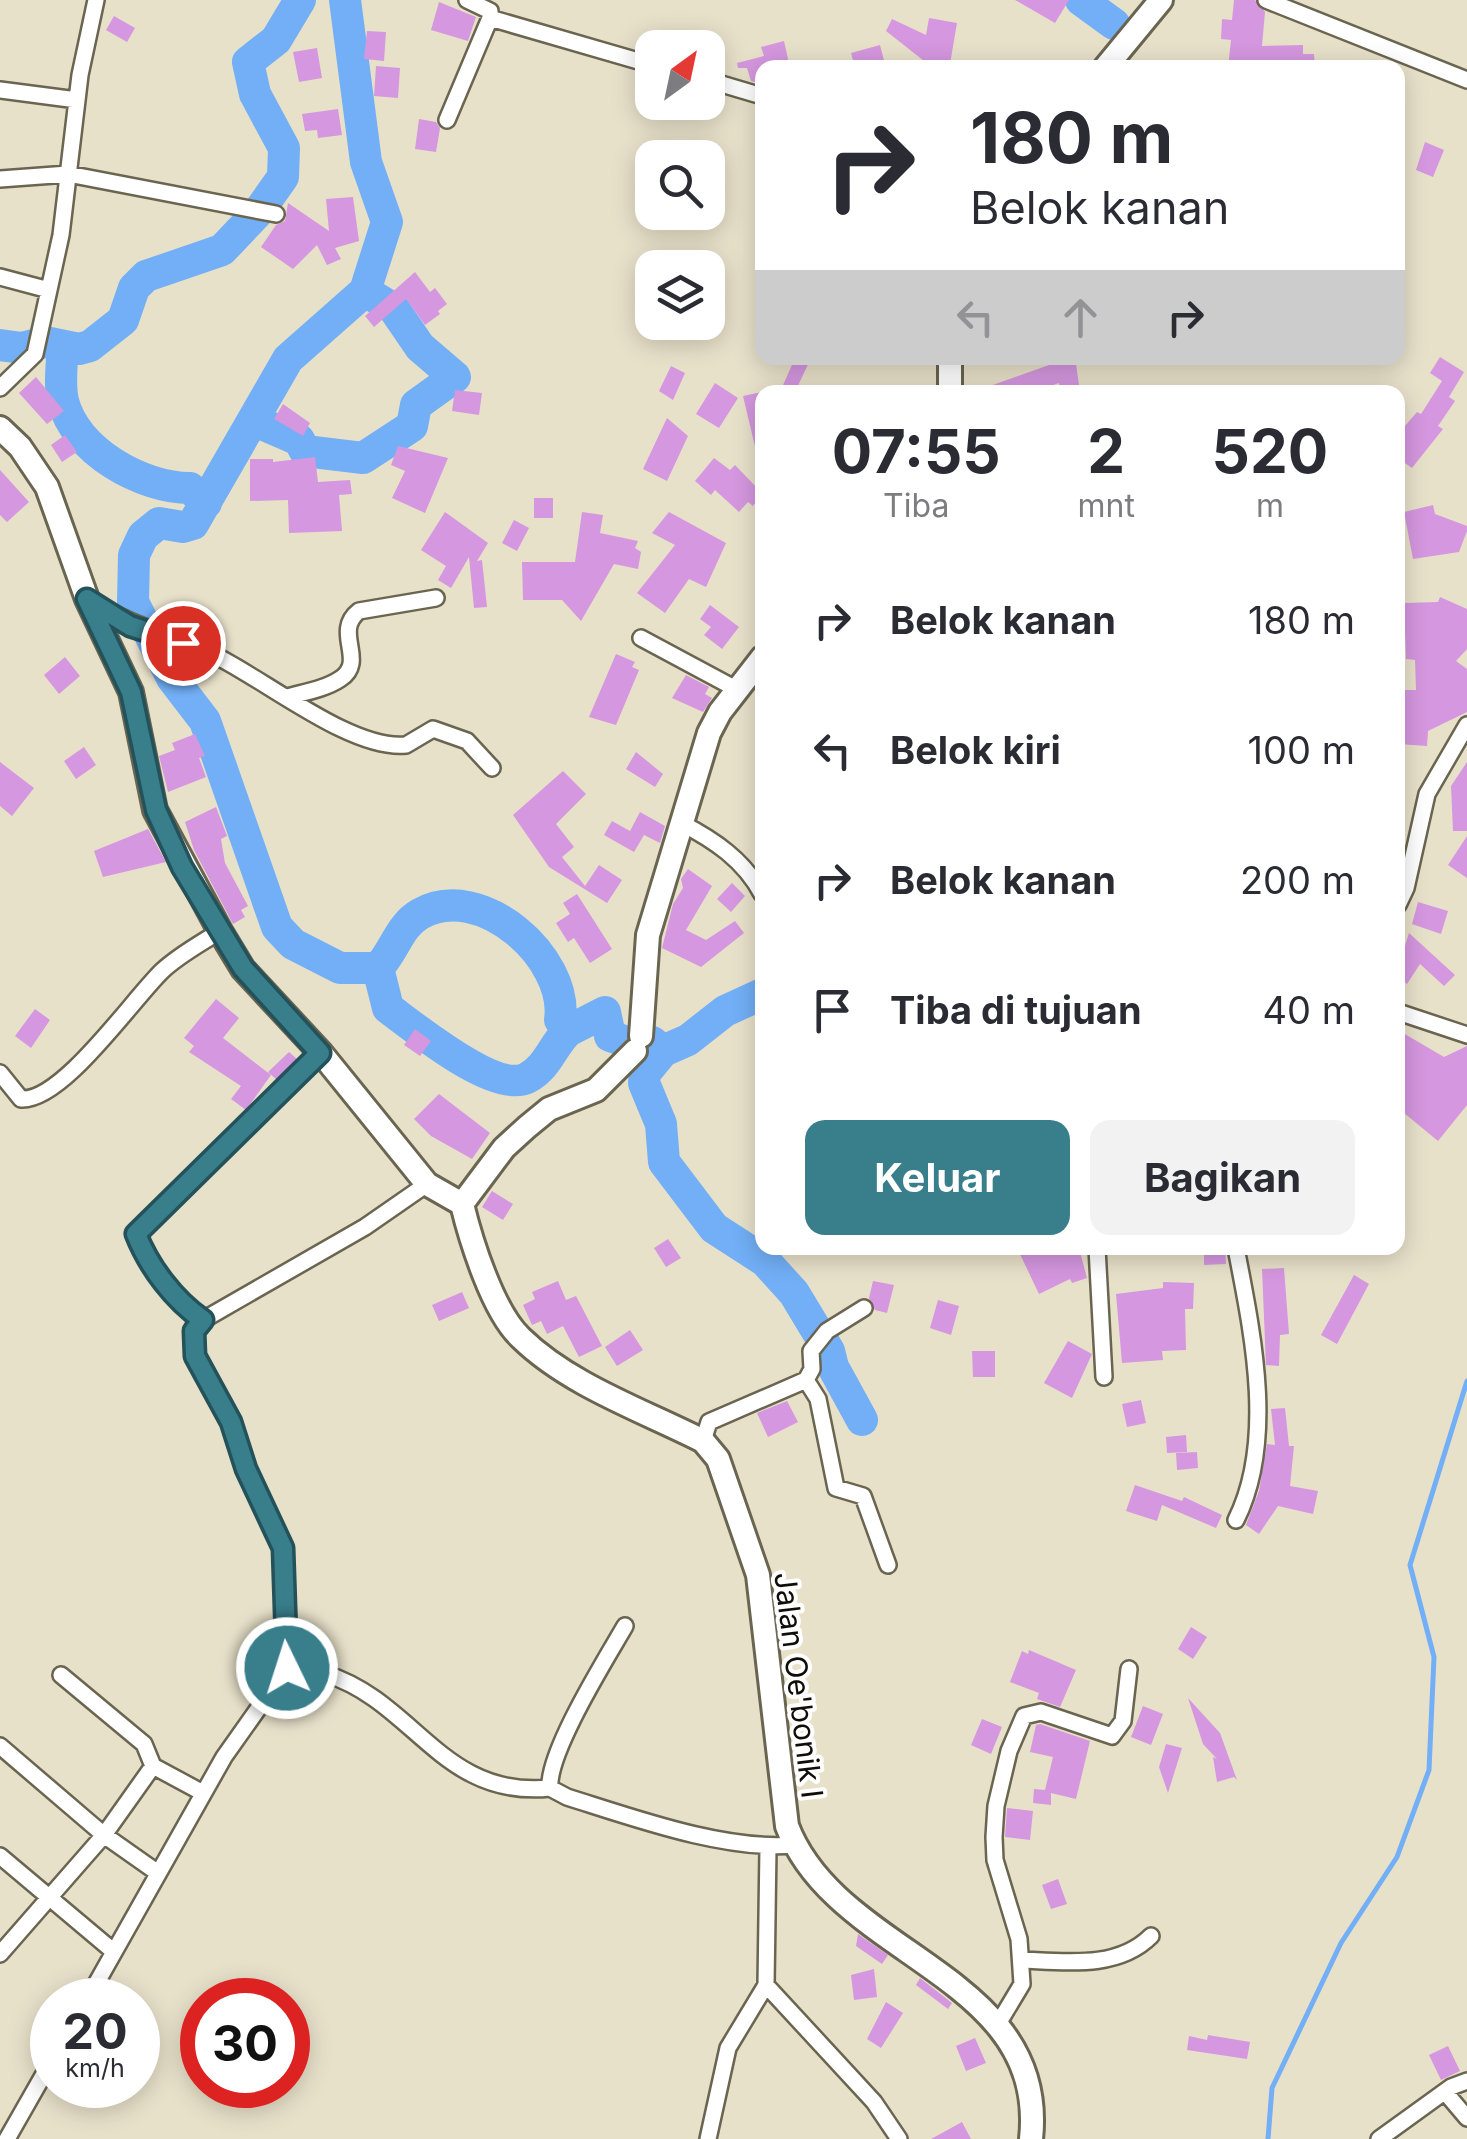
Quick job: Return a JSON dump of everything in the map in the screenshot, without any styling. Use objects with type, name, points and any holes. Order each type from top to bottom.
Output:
[{"type":"street","points":[[0,388],[34,354],[49,290],[96,0]]},
{"type":"street","points":[[447,120],[490,18],[490,11],[467,0]]},
{"type":"street","points":[[1112,60],[1162,0]]},
{"type":"street","points":[[1266,0],[1467,80]]},
{"type":"street","points":[[490,18],[635,59]]},
{"type":"street","points":[[725,85],[755,94]]},
{"type":"street","points":[[0,90],[77,100]]},
{"type":"street","points":[[0,179],[68,174],[276,214]]},
{"type":"street","points":[[0,277],[49,290]]},
{"type":"street","points":[[0,428],[47,487],[87,599],[131,692],[156,810],[220,931],[243,968],[320,1053],[427,1184],[462,1204],[472,1245],[518,1336],[558,1366],[703,1441],[709,1422],[806,1380],[812,1369],[811,1351],[826,1331],[864,1308]]},
{"type":"street","points":[[288,696],[330,684],[350,670],[354,659],[346,630],[350,618],[359,611],[436,598]]},
{"type":"street","points":[[87,599],[130,626],[206,651],[377,743],[406,745],[433,729],[481,752],[492,768]]},
{"type":"street","points":[[641,638],[738,690]]},
{"type":"street","points":[[462,1204],[504,1148],[549,1110],[596,1090],[638,1043],[648,935],[709,732],[755,667]]},
{"type":"street","points":[[1405,874],[1427,794],[1467,725]]},
{"type":"street","points":[[682,822],[720,843],[755,880]]},
{"type":"street","points":[[0,1073],[21,1099],[34,1100],[45,1094],[90,1052],[162,971],[220,931]]},
{"type":"street","points":[[1405,1014],[1467,1035]]},
{"type":"street","points":[[203,1320],[183,1306],[143,1252],[136,1234],[320,1053]]},
{"type":"street","points":[[99,1978],[203,1794],[287,1668],[283,1548],[246,1469],[226,1410],[195,1356],[194,1331],[203,1320],[365,1227],[427,1184]]},
{"type":"street","points":[[1097,1255],[1104,1376]]},
{"type":"street","points":[[1236,1520],[1251,1486],[1256,1438],[1249,1314],[1237,1255]]},
{"type":"street","points":[[806,1380],[818,1399],[836,1488],[863,1496],[888,1565]]},
{"type":"street","name":"Jalan Oe'bonik I","points":[[703,1441],[718,1459],[758,1575],[787,1826],[794,1844],[858,1916],[978,2001],[998,2024],[1028,2083],[1031,2139]]},
{"type":"street","points":[[550,1788],[554,1764],[578,1711],[625,1626]]},
{"type":"street","points":[[287,1668],[327,1674],[356,1690],[471,1776],[502,1788],[550,1788],[631,1816],[768,1847],[794,1844]]},
{"type":"street","points":[[998,2024],[1022,1984],[1023,1960],[995,1860],[994,1838],[996,1806],[1014,1734],[1024,1716],[1041,1712],[1112,1736],[1123,1722],[1129,1669]]},
{"type":"street","points":[[61,1675],[144,1744],[153,1766],[203,1794]]},
{"type":"street","points":[[0,1746],[104,1835],[158,1873]]},
{"type":"street","points":[[0,1954],[104,1835],[153,1766]]},
{"type":"street","points":[[708,2139],[728,2048],[766,1985],[768,1847]]},
{"type":"street","points":[[0,1856],[113,1951]]},
{"type":"street","points":[[1023,1960],[1102,1960],[1135,1952],[1151,1936]]},
{"type":"street","points":[[766,1985],[874,2102],[899,2139]]},
{"type":"street","points":[[1382,2138],[1444,2092],[1467,2081]]},
{"type":"street","points":[[1444,2092],[1467,2118]]},
{"type":"street","points":[[7,2139],[30,2099]]},
{"type":"building","points":[[1015,0],[1069,0],[1055,23]]},
{"type":"building","points":[[1234,0],[1255,0],[1265,12],[1262,46],[1303,45],[1303,54],[1314,54],[1314,60],[1229,60],[1231,40],[1221,39],[1222,19],[1232,20]]},
{"type":"building","points":[[439,2],[476,17],[468,41],[431,30]]},
{"type":"building","points":[[114,16],[135,28],[127,42],[106,30]]},
{"type":"building","points":[[929,18],[957,23],[951,60],[923,60],[886,31],[892,19],[926,35]]},
{"type":"building","points":[[367,31],[386,32],[384,61],[364,59]]},
{"type":"building","points":[[784,41],[788,60],[755,60],[755,82],[747,68],[738,68],[737,63],[764,56],[761,47]]},
{"type":"building","points":[[880,45],[884,60],[853,60],[851,53]]},
{"type":"building","points":[[317,48],[322,78],[299,82],[293,52]]},
{"type":"building","points":[[376,66],[400,68],[398,98],[374,96]]},
{"type":"building","points":[[338,109],[342,135],[318,138],[317,130],[305,131],[302,114]]},
{"type":"building","points":[[419,119],[436,122],[440,128],[436,152],[415,149]]},
{"type":"building","points":[[1425,142],[1444,150],[1433,177],[1416,170]]},
{"type":"building","points":[[353,197],[359,241],[335,248],[341,259],[327,265],[317,245],[293,269],[261,247],[276,225],[285,221],[288,203],[329,231],[326,199]]},
{"type":"building","points":[[415,272],[430,292],[435,288],[447,304],[438,311],[440,314],[425,325],[406,299],[374,327],[365,316]]},
{"type":"building","points":[[1440,357],[1464,372],[1449,397],[1455,401],[1438,426],[1443,429],[1412,468],[1405,463],[1405,426],[1417,412],[1421,414],[1442,381],[1430,373]]},
{"type":"building","points":[[792,365],[808,365],[798,385],[783,385]]},
{"type":"building","points":[[1049,365],[1076,365],[1079,385],[1059,383],[993,385]]},
{"type":"building","points":[[671,366],[685,373],[673,400],[659,391]]},
{"type":"building","points":[[36,377],[64,411],[47,424],[19,393]]},
{"type":"building","points":[[715,383],[738,398],[719,428],[696,414]]},
{"type":"building","points":[[455,390],[482,393],[479,415],[452,411]]},
{"type":"building","points":[[755,393],[755,447],[743,396]]},
{"type":"building","points":[[283,404],[310,423],[303,436],[274,419]]},
{"type":"building","points":[[667,418],[688,436],[667,481],[643,469]]},
{"type":"building","points":[[65,435],[77,452],[62,462],[51,445]]},
{"type":"building","points":[[398,446],[448,458],[425,513],[392,498],[405,471],[391,465]]},
{"type":"building","points":[[315,457],[318,482],[350,480],[352,494],[339,495],[342,531],[289,533],[288,500],[250,501],[250,459],[273,462]]},
{"type":"building","points":[[714,458],[730,470],[735,465],[755,486],[755,503],[753,506],[748,502],[739,512],[715,490],[711,495],[695,481]]},
{"type":"building","points":[[0,470],[29,502],[7,522],[0,515]]},
{"type":"building","points":[[534,498],[553,498],[553,518],[534,518]]},
{"type":"building","points":[[1433,505],[1435,514],[1467,526],[1459,552],[1413,559],[1405,512]]},
{"type":"building","points":[[445,512],[488,543],[477,561],[482,560],[487,607],[474,608],[469,557],[451,588],[438,580],[446,566],[421,550]]},
{"type":"building","points":[[582,512],[603,515],[600,533],[638,541],[635,548],[641,552],[638,569],[614,564],[581,621],[562,600],[523,600],[522,562],[575,562]]},
{"type":"building","points":[[669,512],[726,543],[706,587],[689,579],[665,613],[637,593],[675,545],[652,533]]},
{"type":"building","points":[[514,520],[529,528],[517,551],[502,543]]},
{"type":"building","points":[[1440,597],[1467,609],[1467,649],[1456,661],[1467,669],[1467,712],[1428,731],[1427,746],[1405,744],[1405,690],[1416,690],[1415,660],[1406,659],[1405,603],[1438,602]]},
{"type":"building","points":[[710,605],[739,627],[722,649],[704,635],[711,627],[700,619]]},
{"type":"building","points":[[616,654],[635,662],[632,667],[639,670],[616,725],[589,717]]},
{"type":"building","points":[[65,657],[80,676],[59,694],[44,675]]},
{"type":"building","points":[[686,675],[709,687],[705,694],[712,698],[703,712],[672,698]]},
{"type":"building","points":[[195,734],[205,756],[199,758],[206,777],[168,792],[159,756],[175,750],[172,743]]},
{"type":"building","points":[[84,747],[96,765],[76,779],[64,761]]},
{"type":"building","points":[[636,752],[663,774],[655,787],[626,769]]},
{"type":"building","points":[[0,762],[34,788],[12,816],[0,806]]},
{"type":"building","points":[[1467,762],[1467,831],[1453,831],[1451,786]]},
{"type":"building","points":[[563,771],[586,794],[556,824],[574,847],[562,857],[585,886],[599,865],[622,880],[607,903],[549,867],[513,815]]},
{"type":"building","points":[[216,807],[227,836],[221,839],[225,863],[248,906],[241,910],[245,917],[233,924],[194,850],[185,822]]},
{"type":"building","points":[[640,812],[665,826],[660,843],[644,835],[634,852],[604,835],[612,821],[630,831]]},
{"type":"building","points":[[148,829],[166,862],[103,877],[94,851]]},
{"type":"building","points":[[1467,836],[1467,878],[1448,865]]},
{"type":"building","points":[[688,869],[712,886],[686,930],[706,940],[735,921],[744,933],[701,967],[662,948],[673,904],[683,888],[681,879]]},
{"type":"building","points":[[732,883],[745,896],[731,912],[717,899]]},
{"type":"building","points":[[577,894],[612,949],[590,963],[574,938],[568,942],[556,923],[570,914],[563,903]]},
{"type":"building","points":[[1418,902],[1448,911],[1441,934],[1412,924]]},
{"type":"building","points":[[1409,933],[1455,975],[1444,986],[1420,964],[1407,984],[1405,946]]},
{"type":"building","points":[[216,999],[239,1018],[223,1038],[271,1075],[246,1110],[231,1099],[241,1086],[189,1052],[194,1046],[184,1038]]},
{"type":"building","points":[[35,1009],[50,1020],[31,1048],[15,1036]]},
{"type":"building","points":[[415,1029],[431,1041],[420,1056],[404,1045]]},
{"type":"building","points":[[1405,1034],[1444,1057],[1467,1046],[1467,1105],[1438,1141],[1405,1114]]},
{"type":"building","points":[[289,1052],[298,1060],[277,1080],[268,1072]]},
{"type":"building","points":[[439,1094],[490,1133],[472,1159],[431,1136],[414,1119]]},
{"type":"building","points":[[492,1191],[513,1204],[503,1220],[482,1207]]},
{"type":"building","points":[[668,1239],[681,1258],[666,1267],[654,1248]]},
{"type":"building","points":[[1020,1255],[1081,1255],[1087,1278],[1072,1283],[1070,1279],[1039,1294]]},
{"type":"building","points":[[1204,1255],[1225,1255],[1226,1264],[1204,1265]]},
{"type":"building","points":[[1284,1268],[1289,1334],[1280,1335],[1279,1366],[1266,1365],[1262,1269]]},
{"type":"building","points":[[1354,1275],[1369,1284],[1337,1344],[1321,1335]]},
{"type":"building","points":[[558,1281],[566,1300],[576,1296],[602,1346],[579,1357],[563,1326],[547,1334],[541,1321],[532,1325],[523,1305],[535,1299],[532,1292]]},
{"type":"building","points":[[873,1281],[894,1285],[887,1313],[875,1310],[869,1298]]},
{"type":"building","points":[[1163,1282],[1194,1283],[1193,1309],[1185,1309],[1186,1350],[1162,1351],[1163,1360],[1122,1363],[1116,1294],[1163,1288]]},
{"type":"building","points":[[462,1292],[469,1308],[439,1321],[432,1305]]},
{"type":"building","points":[[938,1300],[959,1306],[951,1335],[930,1328]]},
{"type":"building","points":[[630,1330],[643,1350],[617,1366],[605,1347]]},
{"type":"building","points":[[1068,1341],[1092,1354],[1072,1398],[1044,1383]]},
{"type":"building","points":[[972,1351],[995,1351],[995,1377],[973,1377]]},
{"type":"building","points":[[1141,1400],[1146,1423],[1127,1427],[1122,1404]]},
{"type":"building","points":[[787,1401],[798,1422],[768,1437],[757,1413]]},
{"type":"building","points":[[1285,1408],[1289,1446],[1294,1446],[1290,1486],[1318,1491],[1313,1514],[1278,1506],[1259,1534],[1246,1525],[1259,1491],[1267,1444],[1275,1445],[1271,1409]]},
{"type":"building","points":[[1186,1435],[1187,1452],[1167,1453],[1166,1437]]},
{"type":"building","points":[[1197,1452],[1198,1468],[1177,1470],[1176,1453]]},
{"type":"building","points":[[1135,1485],[1182,1501],[1184,1497],[1222,1515],[1216,1528],[1162,1505],[1157,1521],[1126,1511]]},
{"type":"building","points":[[1191,1627],[1207,1637],[1193,1659],[1178,1649]]},
{"type":"building","points":[[1029,1650],[1076,1670],[1060,1707],[1037,1699],[1039,1693],[1010,1682],[1022,1651],[1028,1654]]},
{"type":"building","points":[[1188,1698],[1220,1733],[1237,1780],[1234,1777],[1217,1782],[1213,1757],[1217,1759],[1203,1744]]},
{"type":"building","points":[[1143,1706],[1163,1714],[1151,1745],[1131,1737]]},
{"type":"building","points":[[982,1719],[1002,1727],[991,1754],[971,1745]]},
{"type":"building","points":[[1036,1725],[1090,1741],[1076,1799],[1051,1793],[1051,1805],[1033,1803],[1034,1789],[1045,1790],[1053,1757],[1030,1752]]},
{"type":"building","points":[[1166,1744],[1182,1748],[1168,1793],[1159,1767]]},
{"type":"building","points":[[1007,1808],[1033,1811],[1030,1840],[1005,1837]]},
{"type":"building","points":[[1058,1879],[1067,1904],[1051,1909],[1042,1885]]},
{"type":"building","points":[[858,1934],[888,1955],[882,1964],[856,1946]]},
{"type":"building","points":[[874,1969],[877,1997],[854,2000],[851,1975]]},
{"type":"building","points":[[920,1978],[952,2003],[948,2009],[916,1985]]},
{"type":"building","points":[[886,2002],[903,2013],[881,2048],[867,2039]]},
{"type":"building","points":[[1208,2035],[1250,2042],[1247,2059],[1187,2050],[1189,2036],[1207,2040]]},
{"type":"building","points":[[975,2038],[986,2063],[966,2071],[956,2046]]},
{"type":"building","points":[[1448,2046],[1460,2071],[1441,2080],[1429,2055]]},
{"type":"building","points":[[962,2122],[971,2139],[931,2139]]},
{"type":"waterway","points":[[0,345],[22,348],[45,342],[79,349],[90,346],[123,320],[134,288],[146,276],[222,250],[259,211],[283,177],[284,148],[255,94],[248,62],[276,40],[300,0]]},
{"type":"waterway","points":[[345,0],[366,162],[387,222],[365,291],[288,359],[193,524],[183,527],[159,523],[143,536],[134,555],[133,602],[172,678],[205,721],[277,927],[293,944],[340,968],[378,968],[413,919],[444,906],[468,907],[493,916],[516,931],[550,972],[559,996],[560,1020],[568,1031],[605,1012],[610,1036],[641,1047],[652,1042],[663,1051],[645,1073],[644,1083],[661,1124],[664,1162],[714,1228],[755,1255]]},
{"type":"waterway","points":[[1081,0],[1114,24]]},
{"type":"waterway","points":[[253,420],[299,440],[305,451],[363,458],[412,426],[416,405],[455,377],[420,347],[394,309],[365,291]]},
{"type":"waterway","points":[[63,346],[63,401],[81,436],[132,474],[190,488],[206,503]]},
{"type":"waterway","points":[[378,968],[388,1008],[455,1056],[495,1076],[527,1078],[540,1068],[568,1031]]},
{"type":"waterway","points":[[663,1051],[688,1040],[725,1011],[755,997]]},
{"type":"waterway","points":[[756,1255],[794,1293],[829,1351],[833,1367],[862,1420]]},
{"type":"waterway","points":[[1268,2139],[1272,2088],[1341,1943],[1397,1857],[1429,1770],[1434,1657],[1410,1565],[1467,1381]]},
{"type":"route","points":[[183,643],[130,626],[87,599],[131,692],[156,810],[182,867],[243,968],[320,1053],[136,1234],[143,1252],[183,1306],[203,1320],[194,1331],[195,1356],[221,1399],[246,1469],[283,1548],[287,1668]]}]
